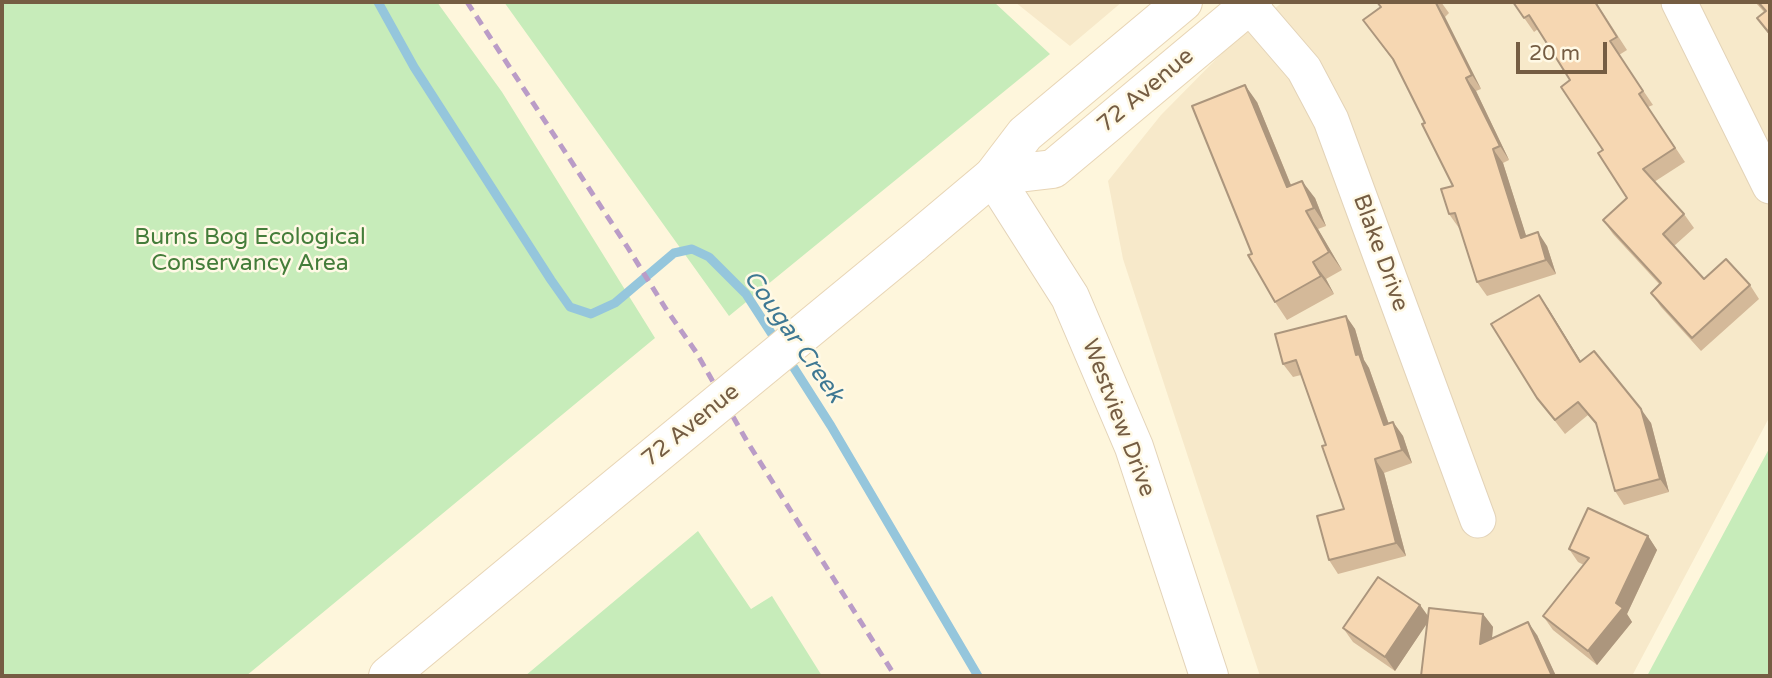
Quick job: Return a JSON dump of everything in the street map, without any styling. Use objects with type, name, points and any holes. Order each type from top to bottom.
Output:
[{"type":"main road","name":"72 Avenue","points":[[388,676],[993,176],[1025,134],[1183,2]]},
{"type":"main road","name":"72 Avenue","points":[[993,176],[1053,169],[1251,4]]},
{"type":"main road","name":"Westview Drive","points":[[993,176],[1070,297],[1134,447],[1209,676]]},
{"type":"street","points":[[1679,2],[1770,186]]},
{"type":"street","name":"Blake Drive","points":[[1251,4],[1304,69],[1331,120],[1478,520]]},
{"type":"shaded area","points":[[1015,2],[1122,2],[1070,46]]},
{"type":"shaded area","points":[[1283,2],[1770,2],[1770,416],[1632,676],[1260,676],[1123,259],[1108,181],[1161,115],[1238,37]]},
{"type":"green space","name":"Burns Bog Ecological Conservancy Area","points":[[2,2],[437,2],[502,92],[655,338],[246,676],[2,676]]},
{"type":"green space","points":[[504,2],[994,2],[1050,54],[729,316]]},
{"type":"green space","points":[[1770,447],[1770,676],[1647,676]]},
{"type":"green space","points":[[698,531],[751,609],[772,596],[822,676],[525,676]]},
{"type":"building","points":[[1377,2],[1437,2],[1472,75],[1466,78],[1500,146],[1493,149],[1521,238],[1538,232],[1546,260],[1477,282],[1455,213],[1449,214],[1441,189],[1453,186],[1393,59],[1363,20],[1381,7]]},
{"type":"building","points":[[1513,2],[1595,2],[1617,37],[1610,41],[1643,91],[1639,94],[1675,148],[1643,169],[1684,214],[1663,234],[1704,279],[1726,259],[1750,285],[1692,338],[1651,293],[1661,283],[1603,220],[1627,198],[1598,153],[1603,150],[1561,87],[1570,80],[1529,15],[1524,18]]},
{"type":"building","points":[[1758,2],[1770,2],[1770,34],[1757,18],[1766,11]]},
{"type":"building","points":[[1245,85],[1287,187],[1302,181],[1314,208],[1306,211],[1329,252],[1313,262],[1321,276],[1275,302],[1248,255],[1252,254],[1192,106]]},
{"type":"building","points":[[1539,295],[1580,362],[1594,351],[1641,409],[1660,479],[1615,491],[1596,423],[1578,402],[1555,420],[1537,398],[1491,324]]},
{"type":"building","points":[[1346,316],[1356,355],[1359,354],[1384,425],[1393,422],[1402,450],[1375,459],[1396,543],[1329,560],[1317,516],[1344,509],[1322,446],[1326,445],[1296,360],[1283,364],[1275,334]]},
{"type":"building","points":[[1588,508],[1648,536],[1616,603],[1623,608],[1588,651],[1543,616],[1589,558],[1569,549]]},
{"type":"building","points":[[1378,577],[1420,605],[1385,657],[1343,628]]},
{"type":"building","points":[[1429,608],[1483,614],[1480,644],[1528,622],[1552,676],[1421,676]]},
{"type":"waterway","name":"Cougar Creek","points":[[378,2],[414,67],[570,307],[591,314],[615,303],[674,253],[692,249],[709,257],[746,294],[777,342]]},
{"type":"waterway","name":"Cougar Creek","points":[[787,357],[831,426],[978,676]]},
{"type":"railway","points":[[467,2],[696,352],[748,443],[895,676]]}]
